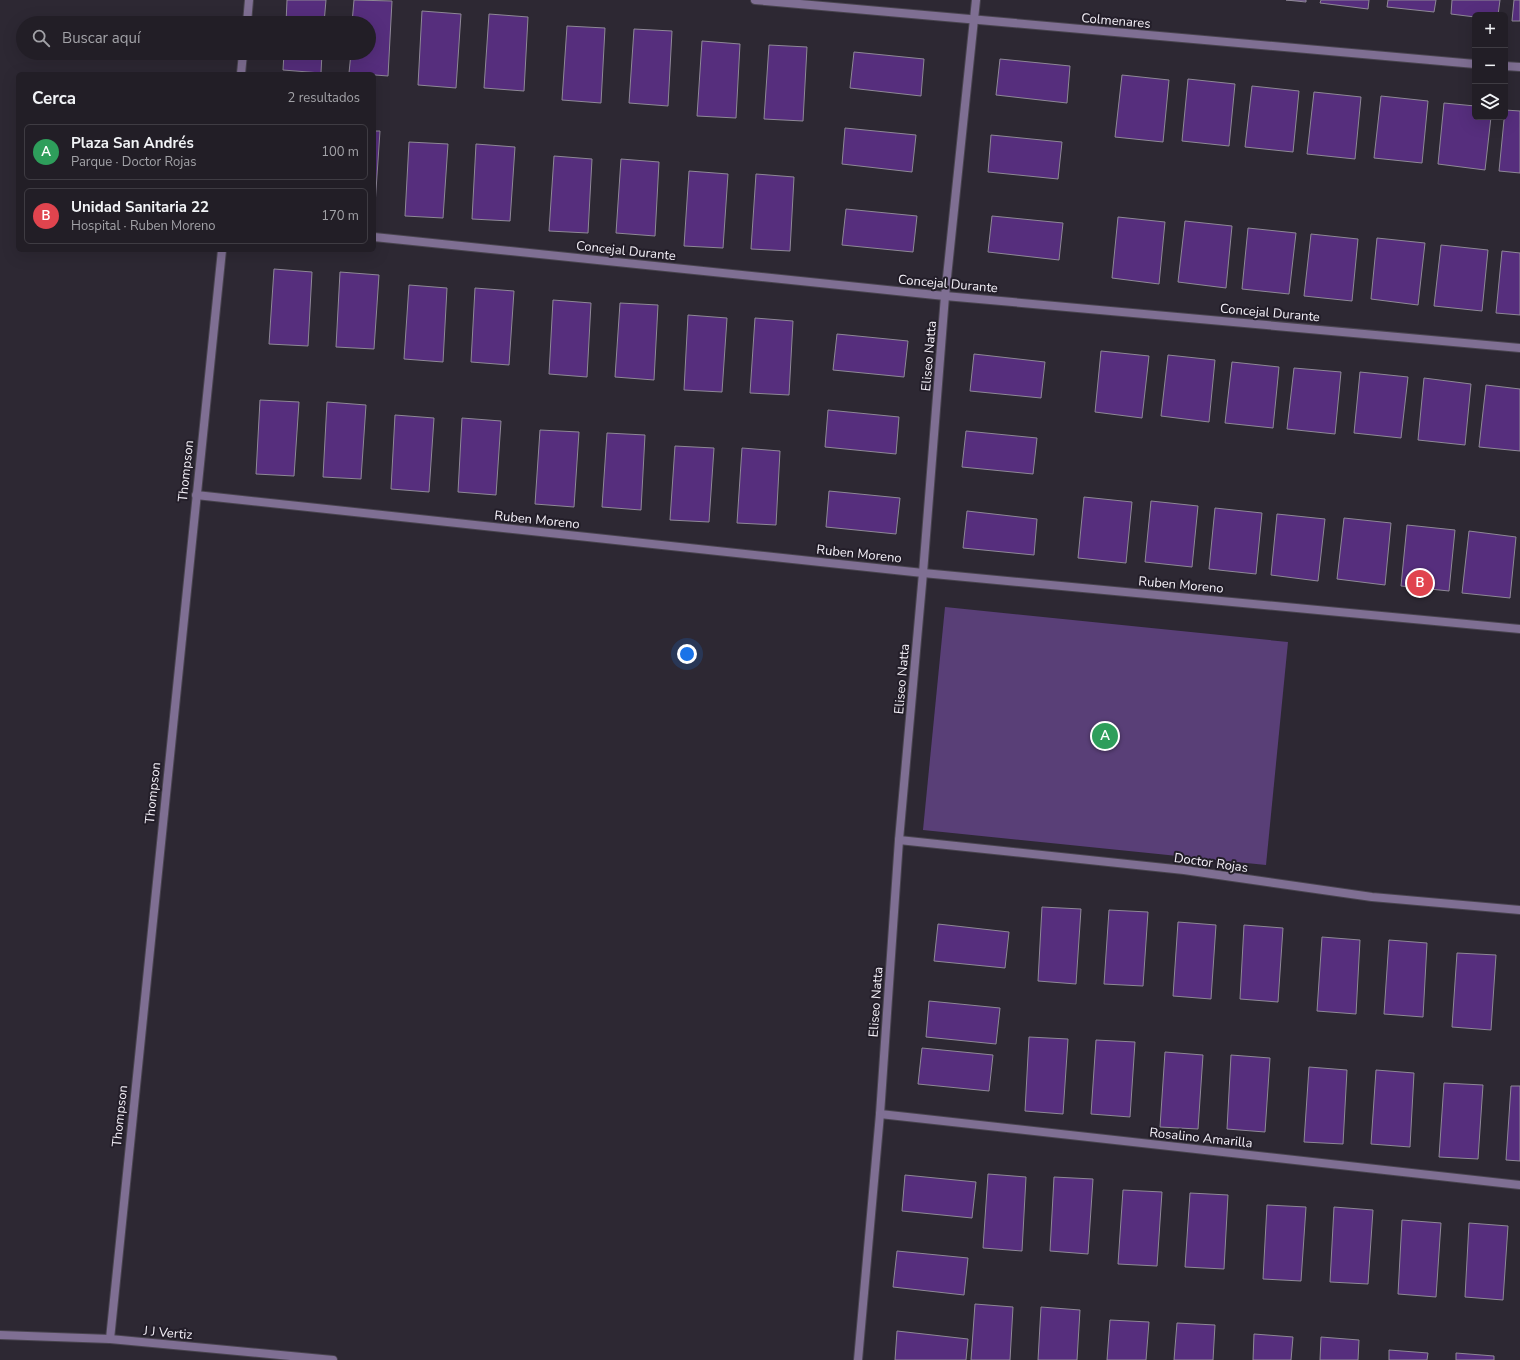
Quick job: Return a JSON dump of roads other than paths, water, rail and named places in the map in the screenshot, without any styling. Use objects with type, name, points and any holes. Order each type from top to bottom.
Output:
[{"type":"street","points":[[248,16],[249,0]]},
{"type":"street","name":"Colmenares","points":[[755,0],[974,21],[1472,64]]},
{"type":"street","name":"Eliseo Natta","points":[[858,1360],[880,1114],[899,840],[923,574],[945,296],[976,0]]},
{"type":"street","points":[[241,72],[242,60]]},
{"type":"street","points":[[1508,66],[1520,68]]},
{"type":"street","name":"Concejal Durante","points":[[376,237],[945,296],[1520,348]]},
{"type":"street","name":"Thompson","points":[[110,1340],[222,252]]},
{"type":"street","name":"Ruben Moreno","points":[[196,495],[923,574],[1520,628]]},
{"type":"street","name":"Doctor Rojas","points":[[899,840],[1184,870],[1372,897],[1520,910]]},
{"type":"street","name":"Rosalino Amarilla","points":[[880,1114],[1520,1185]]},
{"type":"street","name":"J J Vertiz","points":[[0,1334],[110,1340],[333,1360]]},
{"type":"place","name":"Unidad Sanitaria 22","points":[[1420,583]]},
{"type":"place","name":"Plaza San Andrés","points":[[1105,736]]}]
